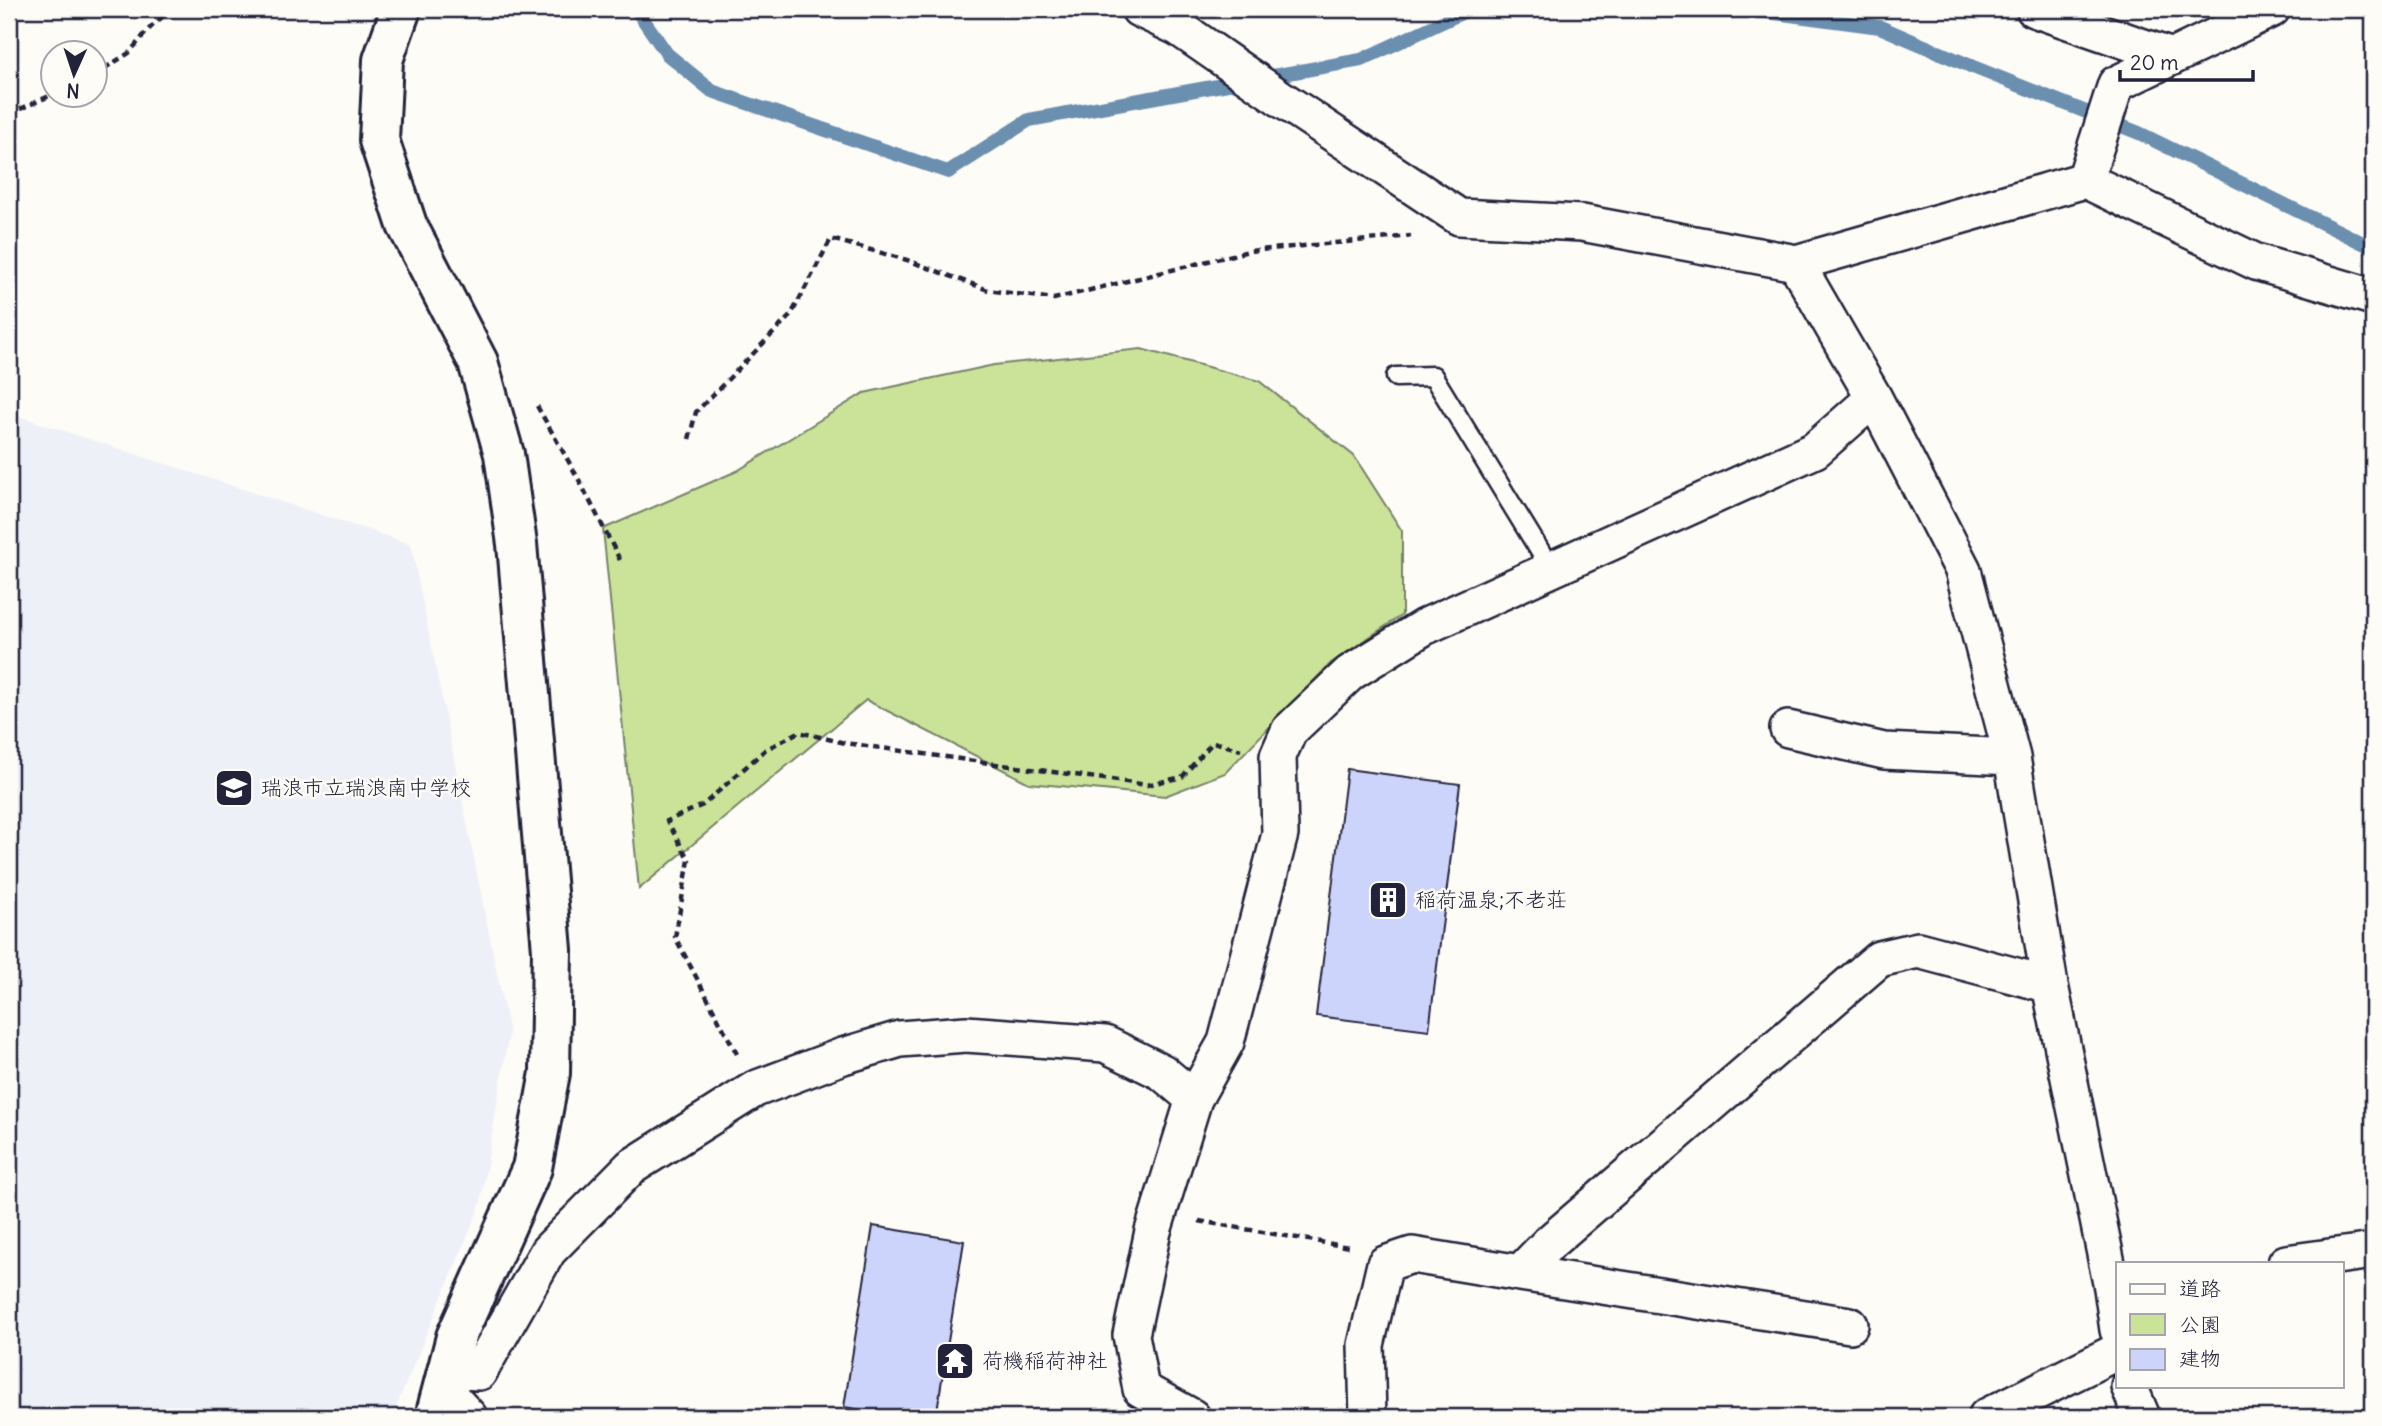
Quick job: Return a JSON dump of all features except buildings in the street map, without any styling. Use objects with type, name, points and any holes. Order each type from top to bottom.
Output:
[{"type":"street","points":[[401,9],[383,60],[379,140],[407,225],[478,362],[504,454],[517,544],[552,950],[550,1073],[532,1168],[456,1337],[441,1392]]},
{"type":"street","points":[[1139,9],[1179,28],[1459,217],[1582,223],[1796,262],[2085,180],[2256,262],[2373,297]]},
{"type":"street","points":[[2034,9],[2172,57]]},
{"type":"street","points":[[2085,180],[2116,85],[2272,9]]},
{"type":"street","points":[[1796,262],[1874,398],[1963,570],[2012,757],[2050,985],[2115,1287]]},
{"type":"street","points":[[1192,1417],[1141,1389],[1131,1335],[1158,1214],[1194,1099],[1226,1042],[1280,834],[1278,756],[1289,731],[1350,673],[1424,627],[1815,450],[1874,398]]},
{"type":"street","points":[[1788,729],[1884,751],[2012,757]]},
{"type":"street","points":[[1520,1273],[1549,1243],[1880,959],[1918,950],[2050,985]]},
{"type":"street","points":[[441,1392],[479,1372],[548,1251],[631,1167],[755,1089],[843,1056],[900,1039],[966,1034],[1105,1044],[1162,1072],[1194,1099]]},
{"type":"street","points":[[2293,1262],[2373,1251]]},
{"type":"street","points":[[1368,1417],[1366,1345],[1385,1264],[1412,1255],[1850,1325]]},
{"type":"street","points":[[1986,1417],[2116,1352]]},
{"type":"street","points":[[2130,1388],[2142,1417]]},
{"type":"street","points":[[441,1392],[469,1417]]},
{"type":"lane","points":[[1396,377],[1433,376],[1551,569]]},
{"type":"path","points":[[108,66],[129,53],[149,29],[171,9]]},
{"type":"path","points":[[9,114],[38,101]]},
{"type":"path","points":[[689,439],[696,412],[791,315],[831,239],[906,260],[988,290],[1055,299],[1249,251],[1437,233],[1459,217]]},
{"type":"path","points":[[534,401],[578,478],[621,562]]},
{"type":"path","points":[[755,1089],[675,937],[689,860],[667,821],[703,805],[765,750],[800,732],[845,743],[1147,785],[1182,778],[1213,742],[1278,756]]},
{"type":"path","points":[[1158,1214],[1405,1257]]},
{"type":"shaded area","name":"瑞浪市立瑞浪南中学校","points":[[9,413],[411,544],[509,1033],[480,1206],[392,1417],[9,1417]]},
{"type":"green space","points":[[1141,349],[1259,381],[1354,456],[1402,531],[1402,615],[1331,663],[1225,773],[1165,796],[1029,783],[866,700],[639,889],[603,529],[737,471],[864,393],[994,365]]},
{"type":"waterway","points":[[636,9],[667,54],[712,91],[948,172],[1029,120],[1361,60],[1470,9]]},
{"type":"waterway","points":[[1744,9],[1880,27],[2139,133],[2373,248]]},
{"type":"place","name":"瑞浪市立瑞浪南中学校","points":[[234,788]]},
{"type":"place","name":"稲荷温泉;不老荘","points":[[1388,900]]},
{"type":"place","name":"荷機稲荷神社","points":[[955,1361]]}]
